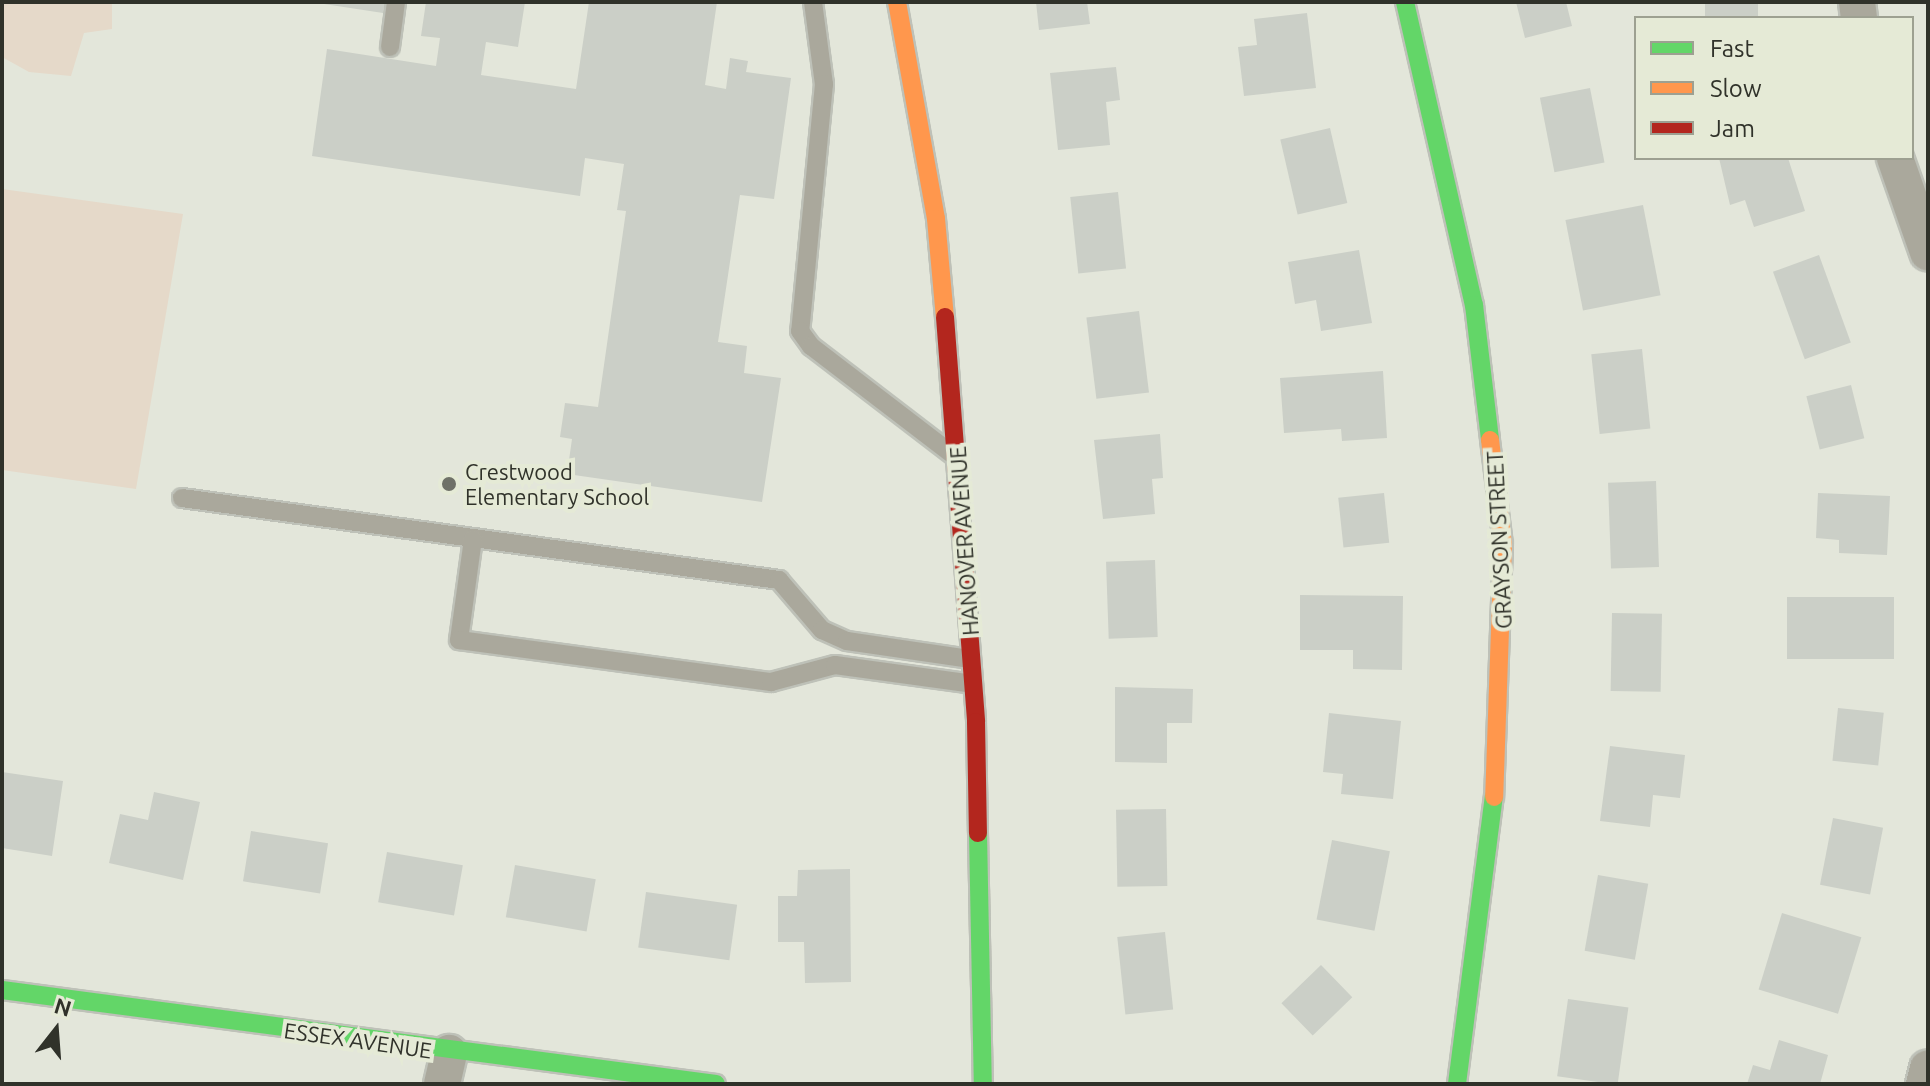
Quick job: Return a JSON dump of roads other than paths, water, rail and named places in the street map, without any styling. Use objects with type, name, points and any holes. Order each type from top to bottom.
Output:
[{"type":"street","name":"HANOVER AVENUE","points":[[897,2],[936,219],[959,459],[974,684],[983,1084]]},
{"type":"street","name":"GRAYSON STREET","points":[[1405,2],[1474,305],[1503,544],[1498,769],[1457,1084]]},
{"type":"street","points":[[1896,160],[1928,252]]},
{"type":"street","name":"ESSEX AVENUE","points":[[2,990],[445,1068],[716,1084]]},
{"type":"street","points":[[1924,1084],[1928,1068]]},
{"type":"lane","points":[[390,47],[396,2]]},
{"type":"lane","points":[[813,2],[824,84],[800,331],[811,346],[959,459]]},
{"type":"lane","points":[[182,498],[779,580],[822,630],[847,641],[973,659]]},
{"type":"lane","points":[[473,539],[459,640],[771,682],[835,665],[974,684]]},
{"type":"place","name":"Crestwood Elementary School","points":[[449,484]]}]
